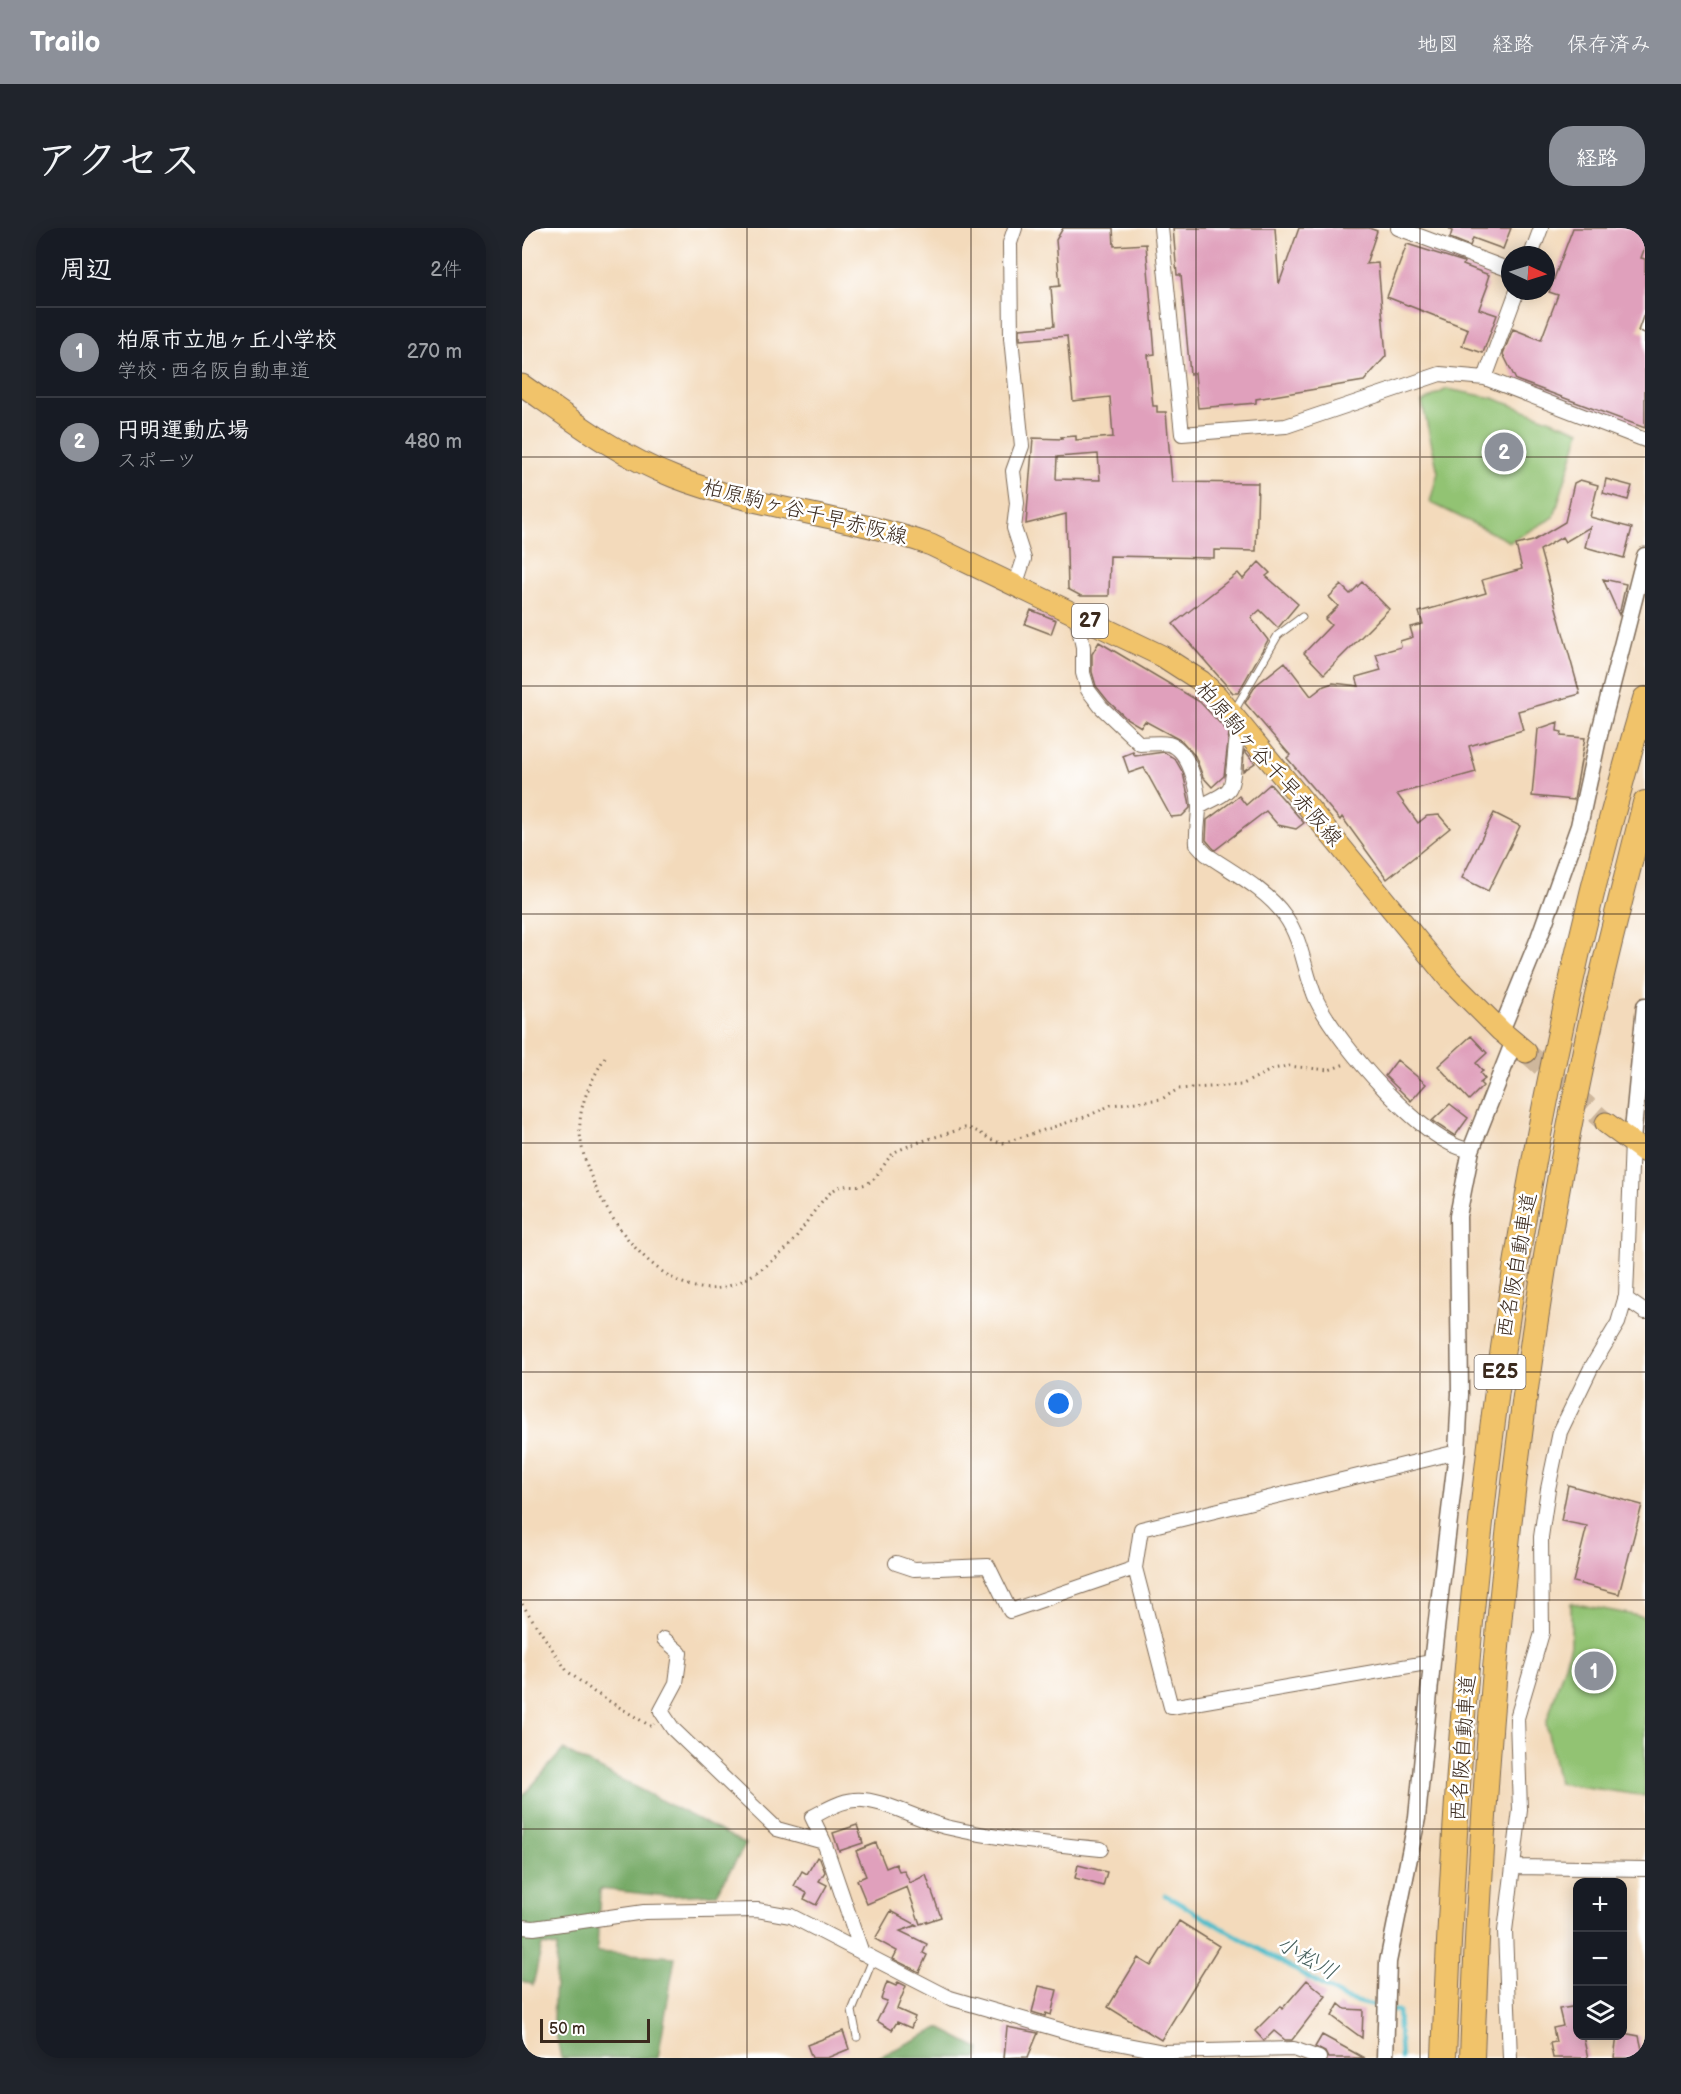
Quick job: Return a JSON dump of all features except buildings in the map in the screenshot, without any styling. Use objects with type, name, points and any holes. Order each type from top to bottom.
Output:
[{"type":"highway","name":"西名阪自動車道","points":[[1444,2058],[1466,1696],[1481,1521],[1503,1348],[1531,1179],[1569,995],[1609,828],[1645,699]]},
{"type":"highway","name":"西名阪自動車道","points":[[1472,2058],[1482,1823],[1514,1482],[1566,1146],[1586,1045],[1645,803]]},
{"type":"main road","name":"柏原駒ヶ谷千早赤阪線","points":[[522,385],[619,453],[675,477],[731,494],[891,531],[931,545],[1171,661],[1201,681],[1236,720],[1449,979],[1514,1041]]},
{"type":"main road","points":[[1606,1123],[1638,1146]]},
{"type":"street","points":[[1015,228],[1010,243],[1011,338],[1023,446],[1012,471],[1017,503],[1014,528],[1024,559],[1015,586]]},
{"type":"street","points":[[1161,228],[1182,434],[1286,426],[1440,374],[1485,378],[1645,440]]},
{"type":"street","points":[[1398,228],[1501,267]]},
{"type":"street","points":[[1534,246],[1541,228]]},
{"type":"street","points":[[1485,378],[1514,300]]},
{"type":"street","points":[[1385,2058],[1388,1962],[1417,1818],[1456,1452],[1460,1394],[1458,1216],[1471,1150],[1514,1041],[1539,938],[1579,826],[1597,743],[1645,556]]},
{"type":"street","points":[[1076,615],[1083,647],[1083,673],[1088,690],[1101,707],[1140,744],[1168,744],[1177,748],[1186,759],[1196,787],[1199,807],[1197,844],[1274,903],[1285,915],[1298,937],[1317,1001],[1370,1076],[1416,1118],[1449,1143],[1459,1149],[1471,1150]]},
{"type":"street","points":[[1199,807],[1228,791],[1233,781],[1236,720]]},
{"type":"street","points":[[1510,2058],[1505,1931],[1520,1810],[1517,1718],[1542,1633],[1541,1537],[1560,1432],[1591,1368],[1618,1323],[1625,1298],[1638,1146],[1645,1006]]},
{"type":"street","points":[[1625,1298],[1645,1312]]},
{"type":"street","points":[[1432,1662],[1171,1707],[1135,1568],[1142,1529],[1456,1452]]},
{"type":"street","points":[[896,1563],[914,1569],[988,1566],[1010,1611],[1135,1568]]},
{"type":"street","points":[[664,1639],[680,1653],[676,1683],[661,1712],[673,1729],[777,1829],[824,1842]]},
{"type":"street","points":[[867,1956],[824,1842],[812,1817],[846,1801],[863,1800],[974,1834],[1101,1848]]},
{"type":"street","points":[[1514,1868],[1645,1869]]},
{"type":"street","points":[[522,1927],[534,1928],[644,1912],[757,1910],[791,1916],[950,1998],[1081,2036],[1164,2052],[1294,2049],[1318,2058]]},
{"type":"lane","points":[[1236,720],[1278,635],[1302,617]]},
{"type":"lane","points":[[857,2037],[852,2011],[867,1956]]},
{"type":"path","points":[[605,1057],[583,1102],[580,1133],[599,1194],[619,1228],[645,1261],[690,1286],[706,1289],[724,1287],[744,1280],[787,1249],[814,1213],[839,1187],[867,1184],[878,1175],[894,1152],[965,1128],[974,1129],[994,1142],[1003,1143],[1088,1116],[1111,1105],[1162,1099],[1178,1089],[1240,1085],[1273,1068],[1288,1065],[1329,1070],[1358,1060]]},
{"type":"path","points":[[522,1604],[567,1671],[594,1692],[652,1727],[661,1712]]},
{"type":"green space","points":[[1447,389],[1493,398],[1580,431],[1554,517],[1510,542],[1430,502],[1438,472],[1422,402]]},
{"type":"green space","points":[[1571,1603],[1645,1617],[1645,1796],[1558,1783],[1546,1724],[1571,1645]]},
{"type":"green space","points":[[563,1750],[746,1844],[716,1894],[666,1896],[600,1889],[597,1952],[675,1957],[658,2058],[561,2058],[553,2019],[557,1947],[542,1945],[533,1985],[522,1981],[522,1797]]},
{"type":"green space","points":[[939,2028],[980,2049],[978,2058],[877,2058]]},
{"type":"waterway","name":"小松川","points":[[1165,1895],[1346,1999],[1382,2008]]},
{"type":"waterway","name":"小松川","points":[[1390,2010],[1398,2011],[1401,2058]]},
{"type":"tunnel","points":[[1526,1052],[1606,1123]]},
{"type":"place","name":"円明運動広場","points":[[1504,452]]},
{"type":"place","name":"柏原市立旭ヶ丘小学校","points":[[1594,1671]]}]
